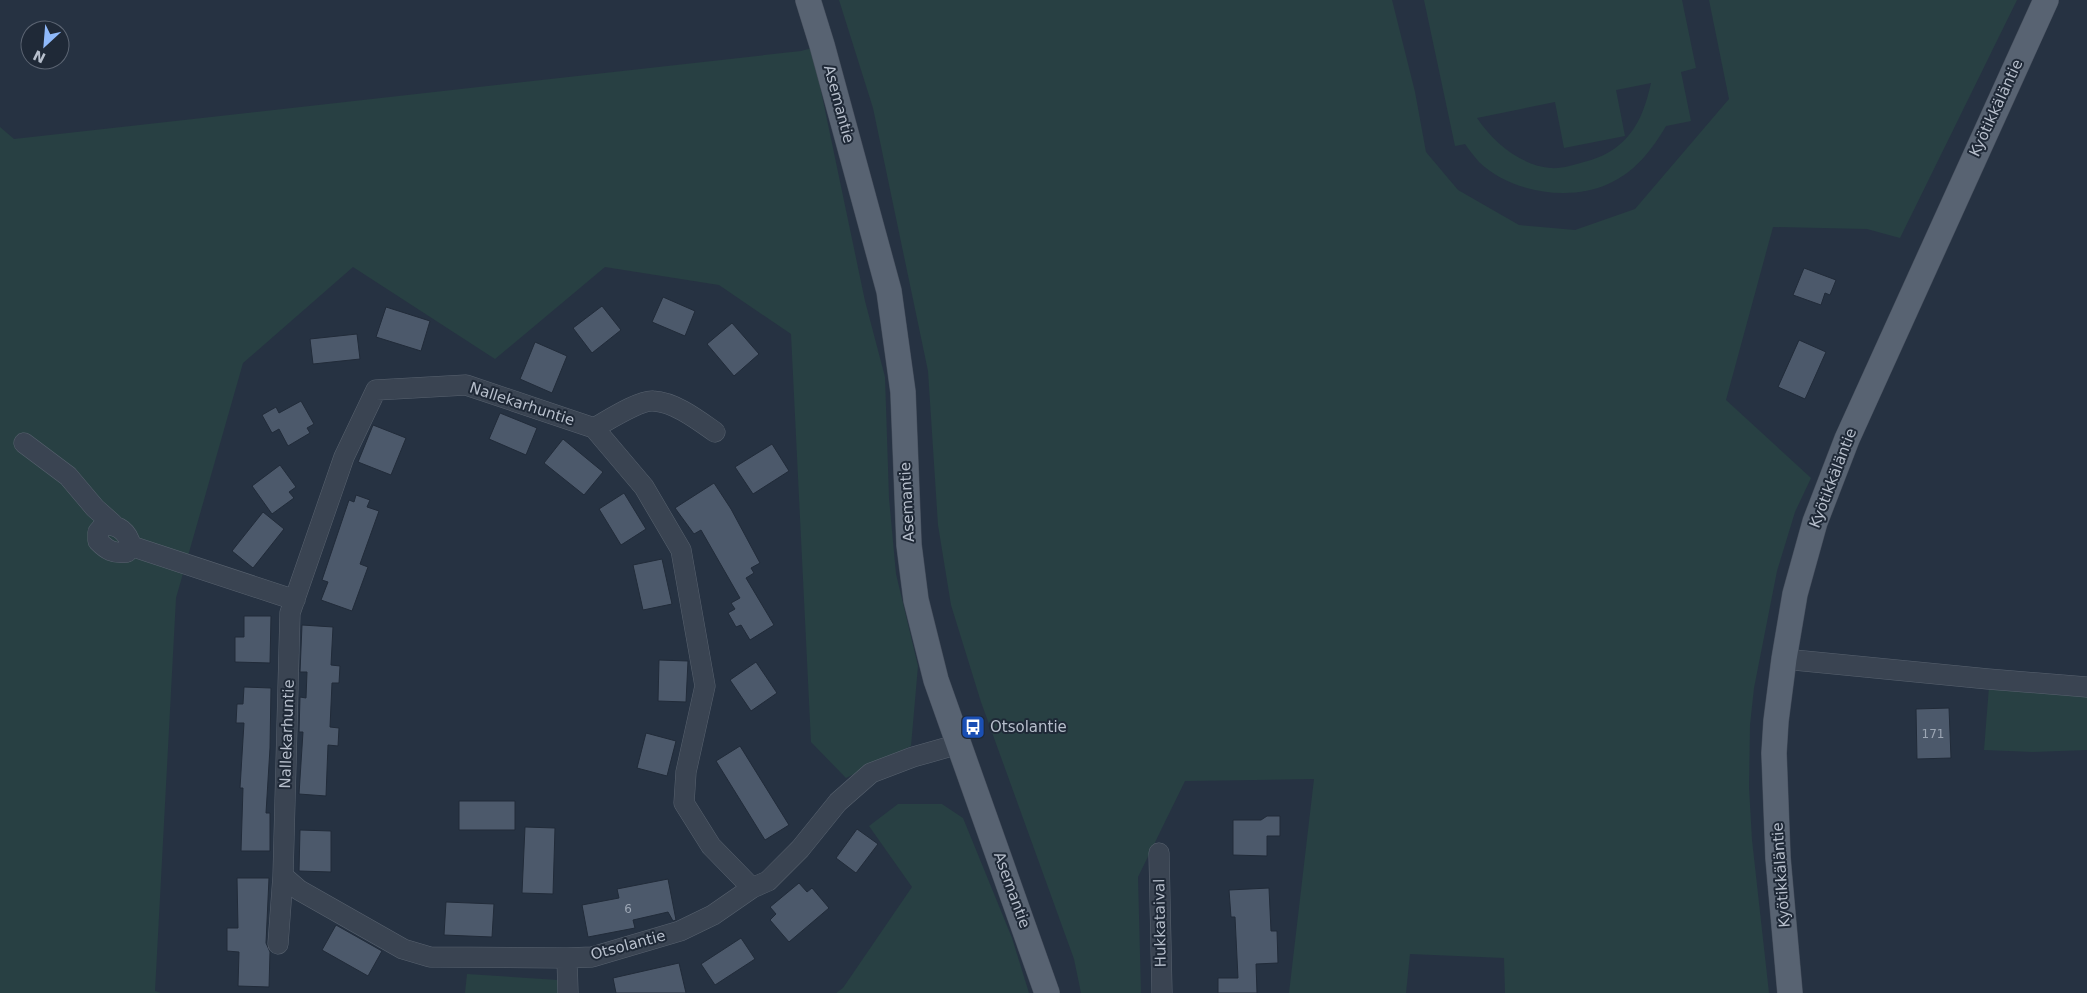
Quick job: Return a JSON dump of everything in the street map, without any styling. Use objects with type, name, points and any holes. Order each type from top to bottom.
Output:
[{"type":"main road","name":"Asemantie","points":[[808,0],[825,54],[889,291],[903,392],[909,545],[916,600],[936,680],[1047,993]]},
{"type":"main road","name":"Kyötikkäläntie","points":[[1790,993],[1778,858],[1774,753],[1784,659],[1795,594],[1813,531],[1847,440],[2046,0]]},
{"type":"street","name":"Nallekarhuntie","points":[[278,944],[283,876],[290,613],[344,457],[376,390],[466,385],[594,428],[644,487],[681,550],[705,686],[686,772],[684,804],[711,846],[752,888]]},
{"type":"street","points":[[594,428],[623,411],[652,401],[685,411],[715,432]]},
{"type":"street","points":[[24,442],[68,476],[95,508],[130,538],[131,546],[295,600]]},
{"type":"street","points":[[1784,659],[2087,687]]},
{"type":"street","name":"Otsolantie","points":[[283,876],[299,890],[403,949],[430,957],[592,957],[680,931],[713,915],[752,888],[768,881],[800,849],[838,802],[871,772],[913,757],[959,744]]},
{"type":"street","name":"Hukkataival","points":[[1159,853],[1162,993]]},
{"type":"street","points":[[567,958],[568,993]]},
{"type":"green space","points":[[839,0],[1392,0],[1415,92],[1426,152],[1458,190],[1519,225],[1575,230],[1635,209],[1729,99],[1709,0],[2017,0],[1900,238],[1867,229],[1773,227],[1726,400],[1811,478],[1795,512],[1777,571],[1754,688],[1750,725],[1749,787],[1752,840],[1769,993],[1505,993],[1504,958],[1410,954],[1406,993],[1289,993],[1314,779],[1185,781],[1138,877],[1141,993],[1081,993],[1074,959],[981,702],[951,605],[938,525],[928,371],[873,108]]},
{"type":"green space","points":[[1424,0],[1682,0],[1696,68],[1681,72],[1691,121],[1666,126],[1642,160],[1626,174],[1608,184],[1593,189],[1558,193],[1540,191],[1507,181],[1479,162],[1465,144],[1455,146]],"holes":[[[1651,83],[1637,124],[1620,145],[1597,158],[1563,167],[1550,168],[1539,166],[1518,157],[1499,144],[1477,118],[1555,102],[1564,148],[1625,136],[1616,90]]]},
{"type":"green space","points":[[812,48],[865,301],[885,377],[889,498],[896,574],[918,666],[911,746],[846,778],[811,742],[791,334],[719,285],[605,267],[495,359],[353,267],[243,363],[176,598],[155,991],[161,993],[0,993],[0,127],[14,139],[801,51]]},
{"type":"green space","points":[[1989,687],[2087,695],[2087,750],[2033,752],[1984,750]]},
{"type":"green space","points":[[898,804],[942,804],[963,818],[1012,938],[1029,993],[836,993],[843,988],[912,887],[869,826]]},
{"type":"green space","points":[[467,974],[558,980],[558,993],[465,993]]},
{"type":"building","points":[[1804,268],[1836,280],[1830,295],[1825,293],[1821,305],[1793,295]]},
{"type":"building","points":[[663,297],[695,311],[685,336],[652,322]]},
{"type":"building","points":[[602,306],[621,330],[592,353],[573,328]]},
{"type":"building","points":[[386,307],[430,321],[421,351],[376,337]]},
{"type":"building","points":[[732,323],[759,354],[734,376],[707,344]]},
{"type":"building","points":[[357,334],[360,359],[313,364],[310,339]]},
{"type":"building","points":[[1799,340],[1826,352],[1805,399],[1778,387]]},
{"type":"building","points":[[535,342],[567,356],[552,393],[520,379]]},
{"type":"building","points":[[301,401],[314,424],[307,428],[310,433],[288,446],[279,429],[272,433],[262,415],[276,407],[279,413]]},
{"type":"building","points":[[500,413],[537,428],[526,455],[489,439]]},
{"type":"building","points":[[373,425],[406,438],[391,475],[358,462]]},
{"type":"building","points":[[563,439],[603,472],[584,495],[544,463]]},
{"type":"building","points":[[772,444],[789,471],[753,494],[735,467]]},
{"type":"building","points":[[280,465],[296,487],[289,492],[294,498],[272,514],[252,486]]},
{"type":"building","points":[[714,483],[731,509],[760,563],[751,568],[754,573],[746,578],[774,625],[750,640],[741,625],[736,627],[728,613],[735,609],[731,603],[740,598],[701,530],[694,534],[675,508]]},
{"type":"building","points":[[624,493],[646,529],[621,545],[599,509]]},
{"type":"building","points":[[356,495],[370,500],[367,507],[379,511],[360,564],[368,567],[352,611],[321,600],[328,582],[322,580],[349,500],[354,502]]},
{"type":"building","points":[[263,512],[284,529],[253,568],[232,551]]},
{"type":"building","points":[[662,559],[672,604],[643,610],[633,565]]},
{"type":"building","points":[[244,616],[271,616],[270,663],[235,662],[235,637],[244,637]]},
{"type":"building","points":[[302,625],[333,627],[331,665],[340,666],[339,683],[332,683],[330,727],[339,728],[338,746],[328,745],[326,796],[299,794],[303,732],[299,732],[300,697],[306,698],[307,672],[300,672]]},
{"type":"building","points":[[659,660],[688,661],[686,702],[658,701]]},
{"type":"building","points":[[756,662],[777,693],[751,711],[730,680]]},
{"type":"building","points":[[244,687],[271,688],[266,813],[270,813],[270,851],[241,851],[243,788],[240,788],[244,723],[236,723],[237,704],[243,704]]},
{"type":"building","points":[[1949,708],[1951,758],[1917,759],[1916,709]]},
{"type":"building","points":[[646,733],[676,741],[667,776],[637,768]]},
{"type":"building","points":[[740,746],[789,825],[765,840],[716,761]]},
{"type":"building","points":[[459,801],[515,801],[515,830],[459,830]]},
{"type":"building","points":[[1267,816],[1280,816],[1280,836],[1267,836],[1267,856],[1233,855],[1233,820],[1261,820]]},
{"type":"building","points":[[525,827],[555,828],[553,894],[522,893]]},
{"type":"building","points":[[857,829],[878,844],[856,873],[836,858]]},
{"type":"building","points":[[300,830],[331,831],[331,872],[299,871]]},
{"type":"building","points":[[237,878],[269,878],[266,943],[270,952],[269,987],[238,986],[239,952],[227,951],[227,928],[238,928]]},
{"type":"building","points":[[668,879],[676,920],[673,921],[668,912],[633,920],[635,928],[588,937],[582,905],[619,898],[617,889]]},
{"type":"building","points":[[799,883],[807,892],[812,888],[829,908],[789,942],[770,920],[776,914],[770,907]]},
{"type":"building","points":[[1269,888],[1271,931],[1277,931],[1278,963],[1256,964],[1257,993],[1218,993],[1218,978],[1238,978],[1235,917],[1231,917],[1229,890]]},
{"type":"building","points":[[446,902],[494,904],[492,937],[444,935]]},
{"type":"building","points":[[336,925],[382,951],[368,976],[322,950]]},
{"type":"building","points":[[741,938],[755,959],[715,985],[701,964]]},
{"type":"building","points":[[679,963],[686,993],[616,993],[613,978]]},
{"type":"place","name":"Otsolantie","points":[[973,727]]}]
